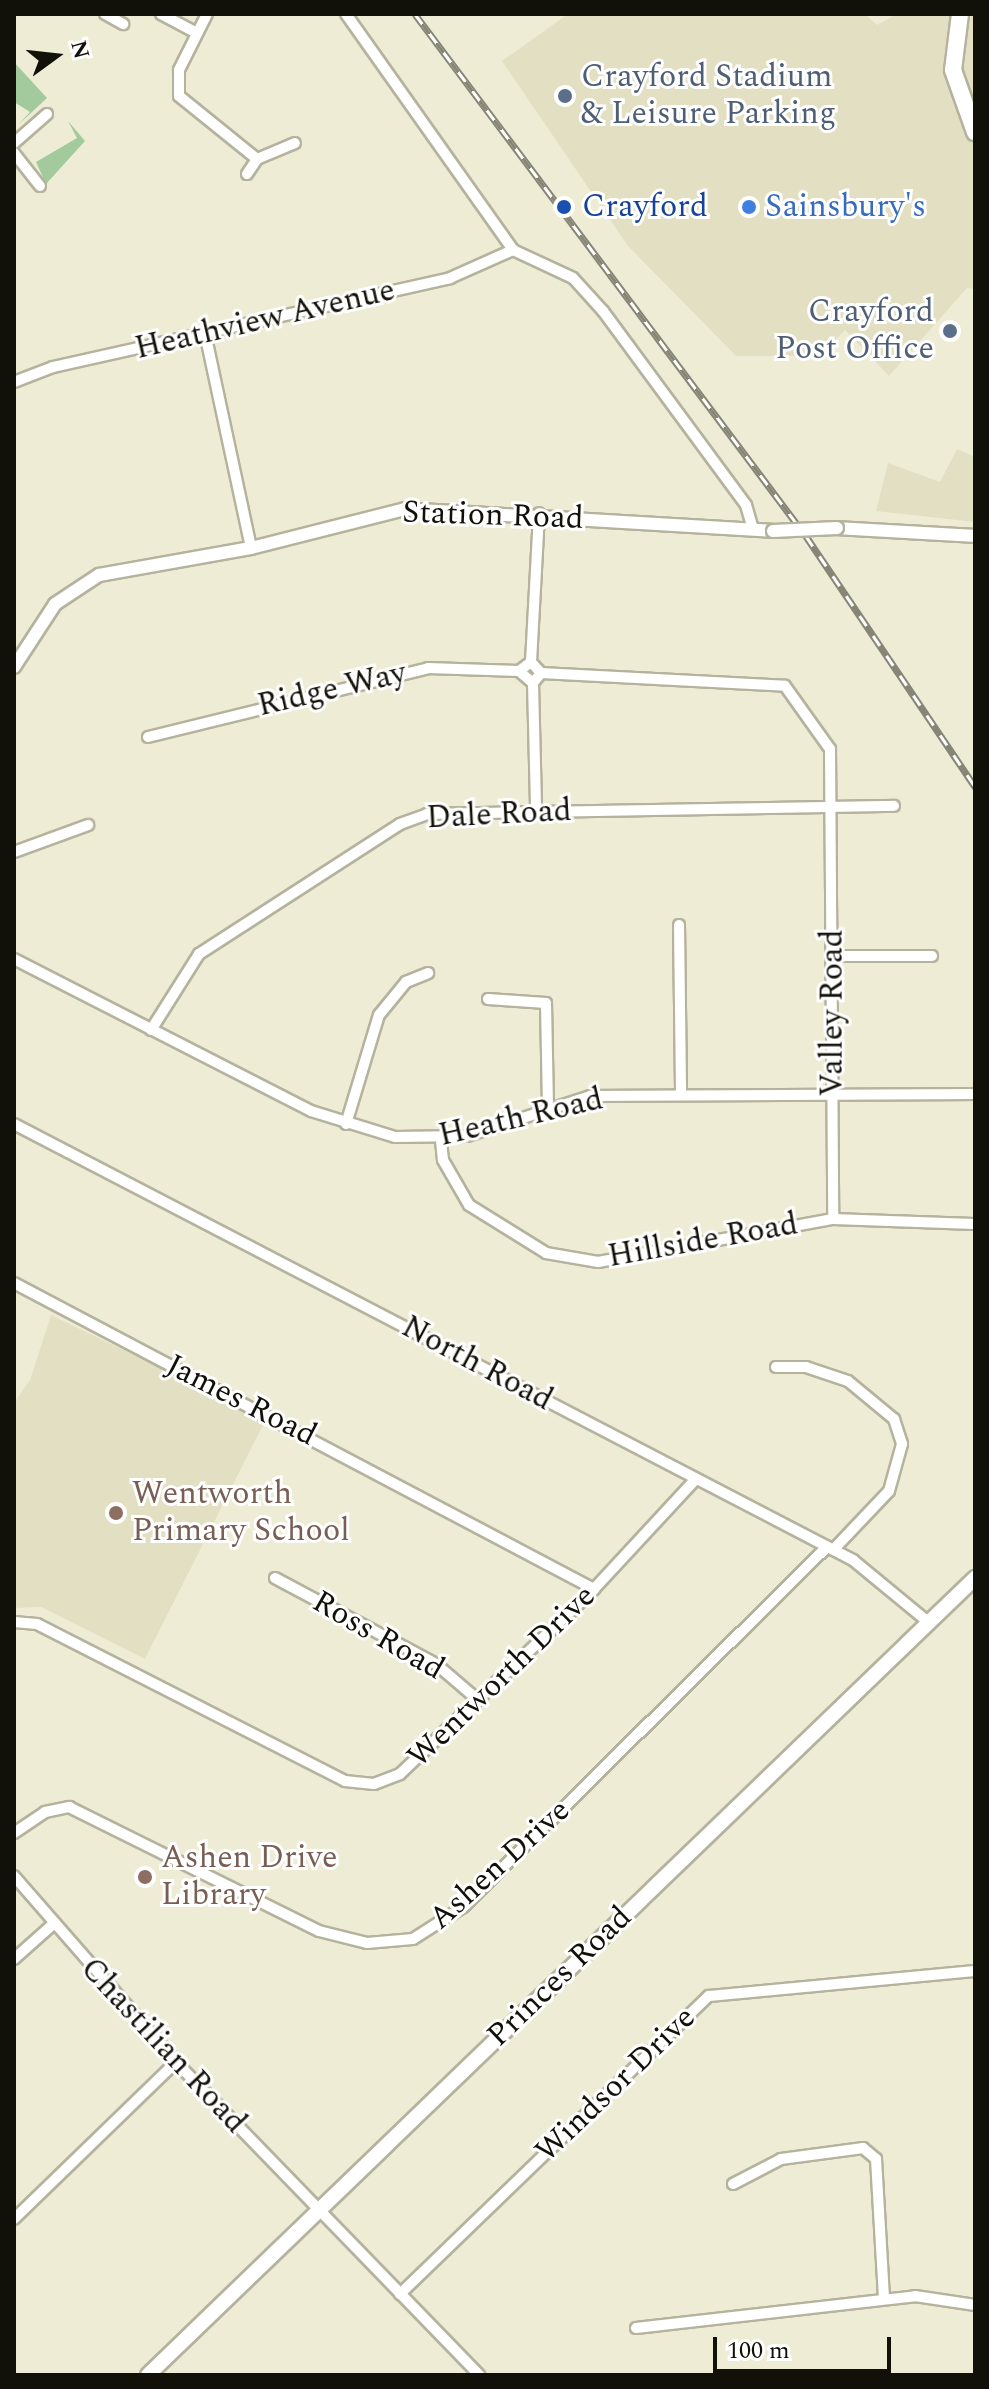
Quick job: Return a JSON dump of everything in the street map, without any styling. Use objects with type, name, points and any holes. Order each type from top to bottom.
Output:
[{"type":"main road","points":[[960,14],[953,70],[975,132]]},
{"type":"main road","name":"Princes Road","points":[[148,2375],[974,1579]]},
{"type":"street","points":[[105,14],[123,24]]},
{"type":"street","points":[[161,14],[196,33]]},
{"type":"street","points":[[207,14],[176,80],[179,96],[257,159]]},
{"type":"street","points":[[346,14],[513,250],[573,278],[603,311],[746,505],[753,530]]},
{"type":"street","points":[[14,143],[47,114]]},
{"type":"street","points":[[247,174],[257,159],[295,143]]},
{"type":"street","points":[[14,153],[40,186]]},
{"type":"street","name":"Heathview Avenue","points":[[14,382],[205,333],[450,278],[513,250]]},
{"type":"street","points":[[205,333],[251,548]]},
{"type":"street","name":"Station Road","points":[[14,667],[55,604],[82,582],[251,548],[405,509],[539,513],[773,531],[837,528],[975,536]]},
{"type":"street","points":[[539,513],[531,662],[541,673],[785,686],[830,749],[832,807]]},
{"type":"street","points":[[531,662],[519,671],[533,683]]},
{"type":"street","name":"Ridge Way","points":[[148,737],[428,668],[519,671]]},
{"type":"street","points":[[536,810],[533,683],[541,673]]},
{"type":"street","name":"Dale Road","points":[[151,1030],[199,954],[400,824],[427,814],[894,806]]},
{"type":"street","name":"Valley Road","points":[[832,807],[833,1219]]},
{"type":"street","points":[[14,852],[88,825]]},
{"type":"street","points":[[679,925],[681,1094]]},
{"type":"street","points":[[833,956],[932,956]]},
{"type":"street","name":"Heath Road","points":[[14,959],[151,1030],[346,1124],[441,1141],[548,1105],[681,1094],[975,1094]]},
{"type":"street","points":[[346,1124],[379,1015],[406,982],[428,973]]},
{"type":"street","points":[[488,999],[546,1003],[548,1105]]},
{"type":"street","name":"North Road","points":[[14,1124],[830,1548],[879,1577],[927,1621]]},
{"type":"street","name":"Hillside Road","points":[[441,1141],[443,1160],[469,1205],[546,1253],[598,1262],[833,1219],[975,1224]]},
{"type":"street","name":"James Road","points":[[14,1283],[594,1589]]},
{"type":"street","name":"Ashen Drive","points":[[14,1833],[56,1807],[82,1810],[319,1931],[367,1943],[413,1939],[463,1907],[889,1491],[902,1444],[894,1419],[848,1381],[806,1367],[776,1367]]},
{"type":"street","name":"Wentworth Drive","points":[[14,1622],[37,1624],[345,1781],[374,1784],[400,1774],[594,1589],[696,1479]]},
{"type":"street","name":"Ross Road","points":[[275,1578],[436,1664],[478,1700]]},
{"type":"street","name":"Chastilian Road","points":[[14,1876],[51,1926],[176,2062],[479,2375]]},
{"type":"street","points":[[14,1959],[51,1926]]},
{"type":"street","name":"Windsor Drive","points":[[400,2294],[709,1996],[975,1971]]},
{"type":"street","points":[[14,2219],[176,2062]]},
{"type":"street","points":[[733,2184],[781,2159],[863,2148],[876,2159],[884,2299]]},
{"type":"street","points":[[636,2328],[884,2299],[975,2305]]},
{"type":"shaded area","points":[[568,14],[865,14],[877,25],[897,14],[975,14],[975,289],[967,288],[889,376],[845,330],[819,356],[736,356],[628,246],[502,61]]},
{"type":"shaded area","points":[[957,449],[975,457],[975,522],[876,511],[888,463],[940,482]]},
{"type":"shaded area","name":"Wentworth Primary School","points":[[51,1315],[266,1419],[145,1659],[41,1607],[14,1608],[14,1403],[30,1380]]},
{"type":"green space","points":[[14,62],[47,98],[18,125],[30,112],[14,102]]},
{"type":"green space","points":[[68,121],[85,141],[46,184],[36,162],[77,138]]},
{"type":"railway","points":[[415,14],[806,536],[975,787]]},
{"type":"place","name":"Crayford Stadium & Leisure Parking","points":[[565,96]]},
{"type":"place","name":"Crayford","points":[[564,207]]},
{"type":"place","name":"Sainsbury's","points":[[749,207]]},
{"type":"place","name":"Crayford Post Office","points":[[950,331]]},
{"type":"place","name":"Wentworth Primary School","points":[[116,1513]]},
{"type":"place","name":"Ashen Drive Library","points":[[145,1877]]}]
